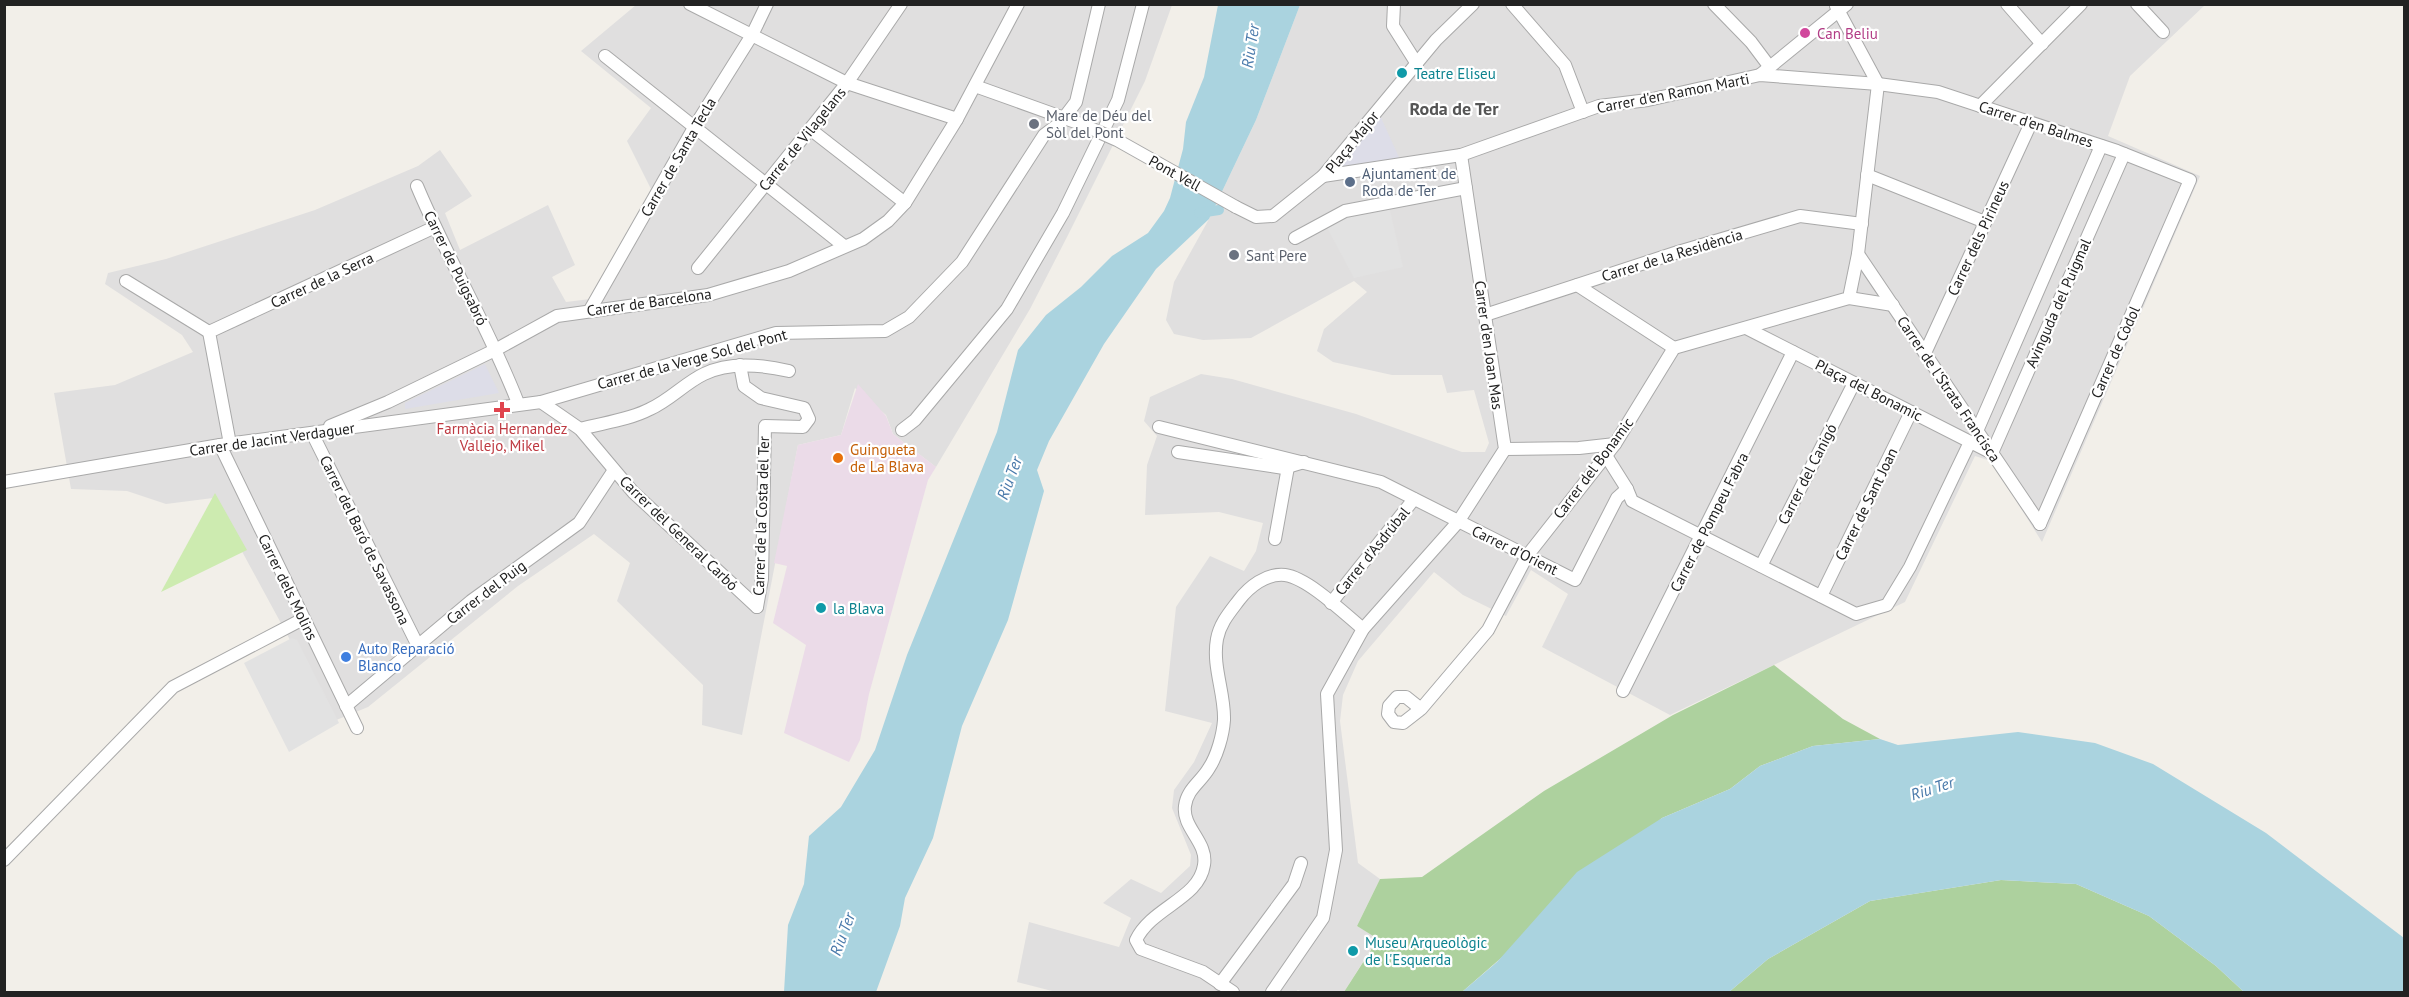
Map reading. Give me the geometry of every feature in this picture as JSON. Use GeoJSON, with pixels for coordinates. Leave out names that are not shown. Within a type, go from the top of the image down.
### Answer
{"type":"FeatureCollection","features":[{"type":"Feature","properties":{"kind":"street"},"geometry":{"type":"LineString","coordinates":[[690,4],[848,83],[957,119]]}},
{"type":"Feature","properties":{"kind":"street","name":"Carrer de Santa Tecla"},"geometry":{"type":"LineString","coordinates":[[590,310],[695,126],[752,35],[767,4]]}},
{"type":"Feature","properties":{"kind":"street","name":"Carrer de Vilagelans"},"geometry":{"type":"LineString","coordinates":[[698,268],[848,83],[901,4]]}},
{"type":"Feature","properties":{"kind":"street"},"geometry":{"type":"LineString","coordinates":[[1065,117],[1076,102],[1099,4]]}},
{"type":"Feature","properties":{"kind":"street"},"geometry":{"type":"LineString","coordinates":[[902,430],[915,420],[999,318],[1033,266],[1063,213],[1118,100],[1143,4]]}},
{"type":"Feature","properties":{"kind":"street"},"geometry":{"type":"LineString","coordinates":[[1394,4],[1393,26],[1417,64]]}},
{"type":"Feature","properties":{"kind":"street","name":"Plaça Major"},"geometry":{"type":"LineString","coordinates":[[1323,177],[1436,40],[1473,4]]}},
{"type":"Feature","properties":{"kind":"street"},"geometry":{"type":"LineString","coordinates":[[1512,4],[1565,65],[1583,112]]}},
{"type":"Feature","properties":{"kind":"street"},"geometry":{"type":"LineString","coordinates":[[1714,4],[1751,42],[1769,66]]}},
{"type":"Feature","properties":{"kind":"street"},"geometry":{"type":"LineString","coordinates":[[2007,4],[2042,44]]}},
{"type":"Feature","properties":{"kind":"street"},"geometry":{"type":"LineString","coordinates":[[1980,106],[2081,4]]}},
{"type":"Feature","properties":{"kind":"street"},"geometry":{"type":"LineString","coordinates":[[2137,4],[2163,32]]}},
{"type":"Feature","properties":{"kind":"street","name":"Carrer de Barcelona"},"geometry":{"type":"LineString","coordinates":[[312,433],[388,402],[497,349],[556,316],[708,295],[789,271],[863,239],[880,227],[905,203],[957,119],[1016,5]]}},
{"type":"Feature","properties":{"kind":"street"},"geometry":{"type":"LineString","coordinates":[[1760,75],[1841,6],[1878,84],[1858,254],[1849,298]]}},
{"type":"Feature","properties":{"kind":"street"},"geometry":{"type":"LineString","coordinates":[[605,56],[844,246]]}},
{"type":"Feature","properties":{"kind":"street","name":"Carrer d'en Ramon Marti"},"geometry":{"type":"LineString","coordinates":[[1415,162],[1461,155],[1599,106],[1648,100],[1760,75],[1878,84]]}},
{"type":"Feature","properties":{"kind":"street","name":"Carrer d'en Balmes"},"geometry":{"type":"LineString","coordinates":[[1878,84],[1938,92],[2124,154],[2190,180]]}},
{"type":"Feature","properties":{"kind":"street","name":"Pont Vell"},"geometry":{"type":"LineString","coordinates":[[975,86],[1065,117],[1117,140],[1256,218],[1273,216],[1323,177]]}},
{"type":"Feature","properties":{"kind":"street","name":"Carrer de la Verge Sol del Pont"},"geometry":{"type":"LineString","coordinates":[[541,402],[776,333],[885,331],[909,317],[962,262],[1044,135],[1065,117]]}},
{"type":"Feature","properties":{"kind":"street","name":"Carrer dels Pirineus"},"geometry":{"type":"LineString","coordinates":[[1925,353],[2031,123]]}},
{"type":"Feature","properties":{"kind":"street"},"geometry":{"type":"LineString","coordinates":[[810,129],[905,203]]}},
{"type":"Feature","properties":{"kind":"street","name":"Avinguda del Puigmal"},"geometry":{"type":"LineString","coordinates":[[1605,454],[1632,501],[1856,614],[1887,605],[1910,567],[1973,436],[2101,146]]}},
{"type":"Feature","properties":{"kind":"street","name":"Avinguda del Puigmal"},"geometry":{"type":"LineString","coordinates":[[1992,453],[2124,154]]}},
{"type":"Feature","properties":{"kind":"street","name":"Carrer d'en Joan Mas"},"geometry":{"type":"LineString","coordinates":[[1461,155],[1505,449]]}},
{"type":"Feature","properties":{"kind":"street","name":"Plaça Major"},"geometry":{"type":"LineString","coordinates":[[1323,177],[1415,162]]}},
{"type":"Feature","properties":{"kind":"street"},"geometry":{"type":"LineString","coordinates":[[1868,175],[1985,222]]}},
{"type":"Feature","properties":{"kind":"street","name":"Carrer de Còdol"},"geometry":{"type":"LineString","coordinates":[[2040,524],[2190,180]]}},
{"type":"Feature","properties":{"kind":"street","name":"Carrer de Puigsabró"},"geometry":{"type":"LineString","coordinates":[[417,186],[435,228],[497,349],[518,403]]}},
{"type":"Feature","properties":{"kind":"street"},"geometry":{"type":"LineString","coordinates":[[1295,238],[1345,212],[1368,205],[1466,188]]}},
{"type":"Feature","properties":{"kind":"street","name":"Carrer de la Residència"},"geometry":{"type":"LineString","coordinates":[[1485,315],[1800,216],[1862,224]]}},
{"type":"Feature","properties":{"kind":"street","name":"Carrer de la Serra"},"geometry":{"type":"LineString","coordinates":[[209,332],[435,228]]}},
{"type":"Feature","properties":{"kind":"street","name":"Carrer de l'Strata Francisca"},"geometry":{"type":"LineString","coordinates":[[1858,254],[1925,353],[1973,436]]}},
{"type":"Feature","properties":{"kind":"street"},"geometry":{"type":"LineString","coordinates":[[126,281],[209,332],[225,445]]}},
{"type":"Feature","properties":{"kind":"street"},"geometry":{"type":"LineString","coordinates":[[1577,285],[1674,348],[1849,298],[1893,306]]}},
{"type":"Feature","properties":{"kind":"street","name":"Plaça del Bonamic"},"geometry":{"type":"LineString","coordinates":[[1746,328],[1911,412],[1973,436],[1992,453]]}},
{"type":"Feature","properties":{"kind":"street","name":"Carrer del Bonamic"},"geometry":{"type":"LineString","coordinates":[[1421,709],[1488,630],[1527,556],[1615,444],[1674,348]]}},
{"type":"Feature","properties":{"kind":"street","name":"Carrer de Pompeu Fabra"},"geometry":{"type":"LineString","coordinates":[[1623,691],[1793,352]]}},
{"type":"Feature","properties":{"kind":"street"},"geometry":{"type":"LineString","coordinates":[[580,429],[647,411],[671,398],[704,374],[740,365],[766,366],[789,371]]}},
{"type":"Feature","properties":{"kind":"street","name":"Carrer de la Costa del Ter"},"geometry":{"type":"LineString","coordinates":[[740,365],[744,386],[761,398],[804,408],[809,419],[803,427],[765,426],[762,579],[757,607]]}},
{"type":"Feature","properties":{"kind":"street","name":"Carrer del Canigó"},"geometry":{"type":"LineString","coordinates":[[1761,566],[1854,382]]}},
{"type":"Feature","properties":{"kind":"street","name":"Carrer de Jacint Verdaguer"},"geometry":{"type":"LineString","coordinates":[[4,482],[225,445],[518,403],[541,402]]}},
{"type":"Feature","properties":{"kind":"street","name":"Carrer del General Carbó"},"geometry":{"type":"LineString","coordinates":[[541,402],[580,429],[633,492],[757,607]]}},
{"type":"Feature","properties":{"kind":"street","name":"Carrer de Sant Joan"},"geometry":{"type":"LineString","coordinates":[[1821,597],[1911,412]]}},
{"type":"Feature","properties":{"kind":"street","name":"Carrer d'Orient"},"geometry":{"type":"LineString","coordinates":[[1159,427],[1381,482],[1575,580],[1617,498],[1627,489]]}},
{"type":"Feature","properties":{"kind":"street","name":"Carrer del Baró de Savassona"},"geometry":{"type":"LineString","coordinates":[[312,433],[418,646]]}},
{"type":"Feature","properties":{"kind":"street"},"geometry":{"type":"LineString","coordinates":[[1272,993],[1323,918],[1336,850],[1328,694],[1363,629],[1458,522],[1505,449],[1579,448],[1615,444]]}},
{"type":"Feature","properties":{"kind":"street","name":"Carrer dels Molins"},"geometry":{"type":"LineString","coordinates":[[225,445],[303,619],[357,728]]}},
{"type":"Feature","properties":{"kind":"street"},"geometry":{"type":"LineString","coordinates":[[1178,453],[1288,467],[1305,462]]}},
{"type":"Feature","properties":{"kind":"street","name":"Carrer de l'Strata Francisca"},"geometry":{"type":"LineString","coordinates":[[1992,453],[2040,524]]}},
{"type":"Feature","properties":{"kind":"street"},"geometry":{"type":"LineString","coordinates":[[1275,539],[1288,467]]}},
{"type":"Feature","properties":{"kind":"street","name":"Carrer del Puig"},"geometry":{"type":"LineString","coordinates":[[346,706],[471,601],[579,523],[614,470]]}},
{"type":"Feature","properties":{"kind":"street","name":"Carrer d'Asdrúbal"},"geometry":{"type":"LineString","coordinates":[[1331,603],[1413,499]]}},
{"type":"Feature","properties":{"kind":"street"},"geometry":{"type":"LineString","coordinates":[[1233,993],[1203,972],[1141,949],[1136,940],[1148,920],[1193,889],[1205,863],[1204,850],[1187,820],[1185,807],[1195,784],[1209,769],[1222,731],[1224,720],[1216,663],[1217,639],[1222,622],[1250,586],[1267,578],[1285,575],[1302,582],[1363,629]]}},
{"type":"Feature","properties":{"kind":"street"},"geometry":{"type":"LineString","coordinates":[[4,860],[173,687],[303,619]]}},
{"type":"Feature","properties":{"kind":"street"},"geometry":{"type":"LineString","coordinates":[[1220,984],[1293,884],[1301,863]]}},
{"type":"Feature","properties":{"kind":"shaded area"},"geometry":{"type":"Polygon","coordinates":[[[636,5],[1172,5],[1145,81],[1067,237],[1030,309],[936,467],[893,434],[886,415],[855,388],[841,435],[798,445],[742,735],[702,725],[703,685],[617,601],[630,563],[594,534],[518,586],[368,707],[334,721],[213,498],[166,504],[127,491],[71,489],[54,393],[115,385],[193,352],[182,335],[105,284],[108,273],[166,259],[315,210],[418,166],[440,150],[472,196],[445,213],[460,250],[548,205],[575,265],[552,277],[566,302],[590,299],[651,189],[627,141],[651,108],[581,51],[636,5]]]}},
{"type":"Feature","properties":{"kind":"shaded area"},"geometry":{"type":"Polygon","coordinates":[[[1300,5],[2205,5],[2130,76],[2108,136],[2200,176],[2042,542],[1991,461],[1975,456],[1905,602],[1670,715],[1542,647],[1568,594],[1531,570],[1506,616],[1463,595],[1434,572],[1358,661],[1343,695],[1340,721],[1358,863],[1380,879],[1357,926],[1378,938],[1344,992],[1302,992],[1298,990],[1295,992],[1056,992],[1017,982],[1029,922],[1119,947],[1131,918],[1103,903],[1131,879],[1161,893],[1190,866],[1191,855],[1172,808],[1174,790],[1194,762],[1212,723],[1165,711],[1176,607],[1210,556],[1244,571],[1256,551],[1263,523],[1219,512],[1145,515],[1147,465],[1157,436],[1144,421],[1150,397],[1201,374],[1232,379],[1356,414],[1462,452],[1485,452],[1489,443],[1474,390],[1447,393],[1442,375],[1392,375],[1333,362],[1317,351],[1324,329],[1367,292],[1354,281],[1251,338],[1203,340],[1174,334],[1166,320],[1174,282],[1209,219],[1256,120],[1300,5]]]}},
{"type":"Feature","properties":{"kind":"shaded area"},"geometry":{"type":"Polygon","coordinates":[[[1378,111],[1402,164],[1323,176],[1378,111]]]}},
{"type":"Feature","properties":{"kind":"shaded area"},"geometry":{"type":"Polygon","coordinates":[[[1388,202],[1403,267],[1354,278],[1325,224],[1388,202]]]}},
{"type":"Feature","properties":{"kind":"shaded area"},"geometry":{"type":"Polygon","coordinates":[[[485,364],[499,393],[405,409],[405,403],[485,364]]]}},
{"type":"Feature","properties":{"kind":"shaded area"},"geometry":{"type":"Polygon","coordinates":[[[858,384],[886,416],[893,434],[936,467],[928,480],[869,694],[860,740],[849,762],[784,733],[806,645],[773,623],[787,566],[774,563],[798,445],[841,435],[858,384]]]}},
{"type":"Feature","properties":{"kind":"shaded area"},"geometry":{"type":"Polygon","coordinates":[[[292,638],[297,640],[339,723],[289,752],[244,663],[292,638]]]}},
{"type":"Feature","properties":{"kind":"green space"},"geometry":{"type":"Polygon","coordinates":[[[215,493],[247,550],[161,592],[215,493]]]}},
{"type":"Feature","properties":{"kind":"green space"},"geometry":{"type":"Polygon","coordinates":[[[1774,665],[1843,719],[1880,739],[1813,746],[1760,766],[1730,789],[1662,818],[1462,992],[1344,992],[1378,939],[1357,926],[1380,879],[1422,877],[1544,791],[1673,715],[1774,665]]]}},
{"type":"Feature","properties":{"kind":"green space"},"geometry":{"type":"Polygon","coordinates":[[[2001,880],[2076,884],[2149,916],[2216,966],[2244,992],[1729,992],[1768,959],[1870,901],[2001,880]]]}},
{"type":"Feature","properties":{"kind":"water","name":"Riu Ter"},"geometry":{"type":"Polygon","coordinates":[[[1218,5],[1300,5],[1256,120],[1209,219],[1156,269],[1104,344],[1049,441],[1037,470],[1044,491],[1008,620],[962,726],[933,838],[905,898],[900,926],[876,992],[784,992],[788,925],[804,884],[809,836],[841,807],[875,750],[907,655],[997,432],[1018,350],[1046,315],[1081,287],[1112,256],[1148,233],[1164,211],[1170,198],[1183,149],[1186,122],[1204,77],[1218,5]]]}},
{"type":"Feature","properties":{"kind":"water","name":"Riu Ter"},"geometry":{"type":"Polygon","coordinates":[[[2018,732],[2095,743],[2153,764],[2266,833],[2404,938],[2404,992],[2244,992],[2216,966],[2149,916],[2076,884],[2001,880],[1870,901],[1768,959],[1729,992],[1462,992],[1497,962],[1577,872],[1662,818],[1730,789],[1760,766],[1813,746],[1880,739],[1898,745],[2018,732]]]}},
{"type":"Feature","properties":{"kind":"waterway"},"geometry":{"type":"LineString","coordinates":[[1199,213],[1219,210]]}},
{"type":"Feature","properties":{"kind":"place","name":"Can Beliu"},"geometry":{"type":"Point","coordinates":[1805,33]}},
{"type":"Feature","properties":{"kind":"place","name":"Teatre Eliseu"},"geometry":{"type":"Point","coordinates":[1402,73]}},
{"type":"Feature","properties":{"kind":"place","name":"Mare de Déu del Sòl del Pont"},"geometry":{"type":"Point","coordinates":[1034,124]}},
{"type":"Feature","properties":{"kind":"place","name":"Ajuntament de Roda de Ter"},"geometry":{"type":"Point","coordinates":[1350,182]}},
{"type":"Feature","properties":{"kind":"place","name":"Sant Pere"},"geometry":{"type":"Point","coordinates":[1234,255]}},
{"type":"Feature","properties":{"kind":"place","name":"Farmàcia Hernandez Vallejo, Mikel"},"geometry":{"type":"Point","coordinates":[502,410]}},
{"type":"Feature","properties":{"kind":"place","name":"Guingueta de La Blava"},"geometry":{"type":"Point","coordinates":[838,458]}},
{"type":"Feature","properties":{"kind":"place","name":"la Blava"},"geometry":{"type":"Point","coordinates":[821,608]}},
{"type":"Feature","properties":{"kind":"place","name":"Auto Reparació Blanco"},"geometry":{"type":"Point","coordinates":[346,657]}},
{"type":"Feature","properties":{"kind":"place","name":"Museu Arqueològic de l'Esquerda"},"geometry":{"type":"Point","coordinates":[1353,951]}},
{"type":"Feature","properties":{"kind":"district","name":"Roda de Ter"},"geometry":{"type":"Point","coordinates":[1454,108]}}]}
